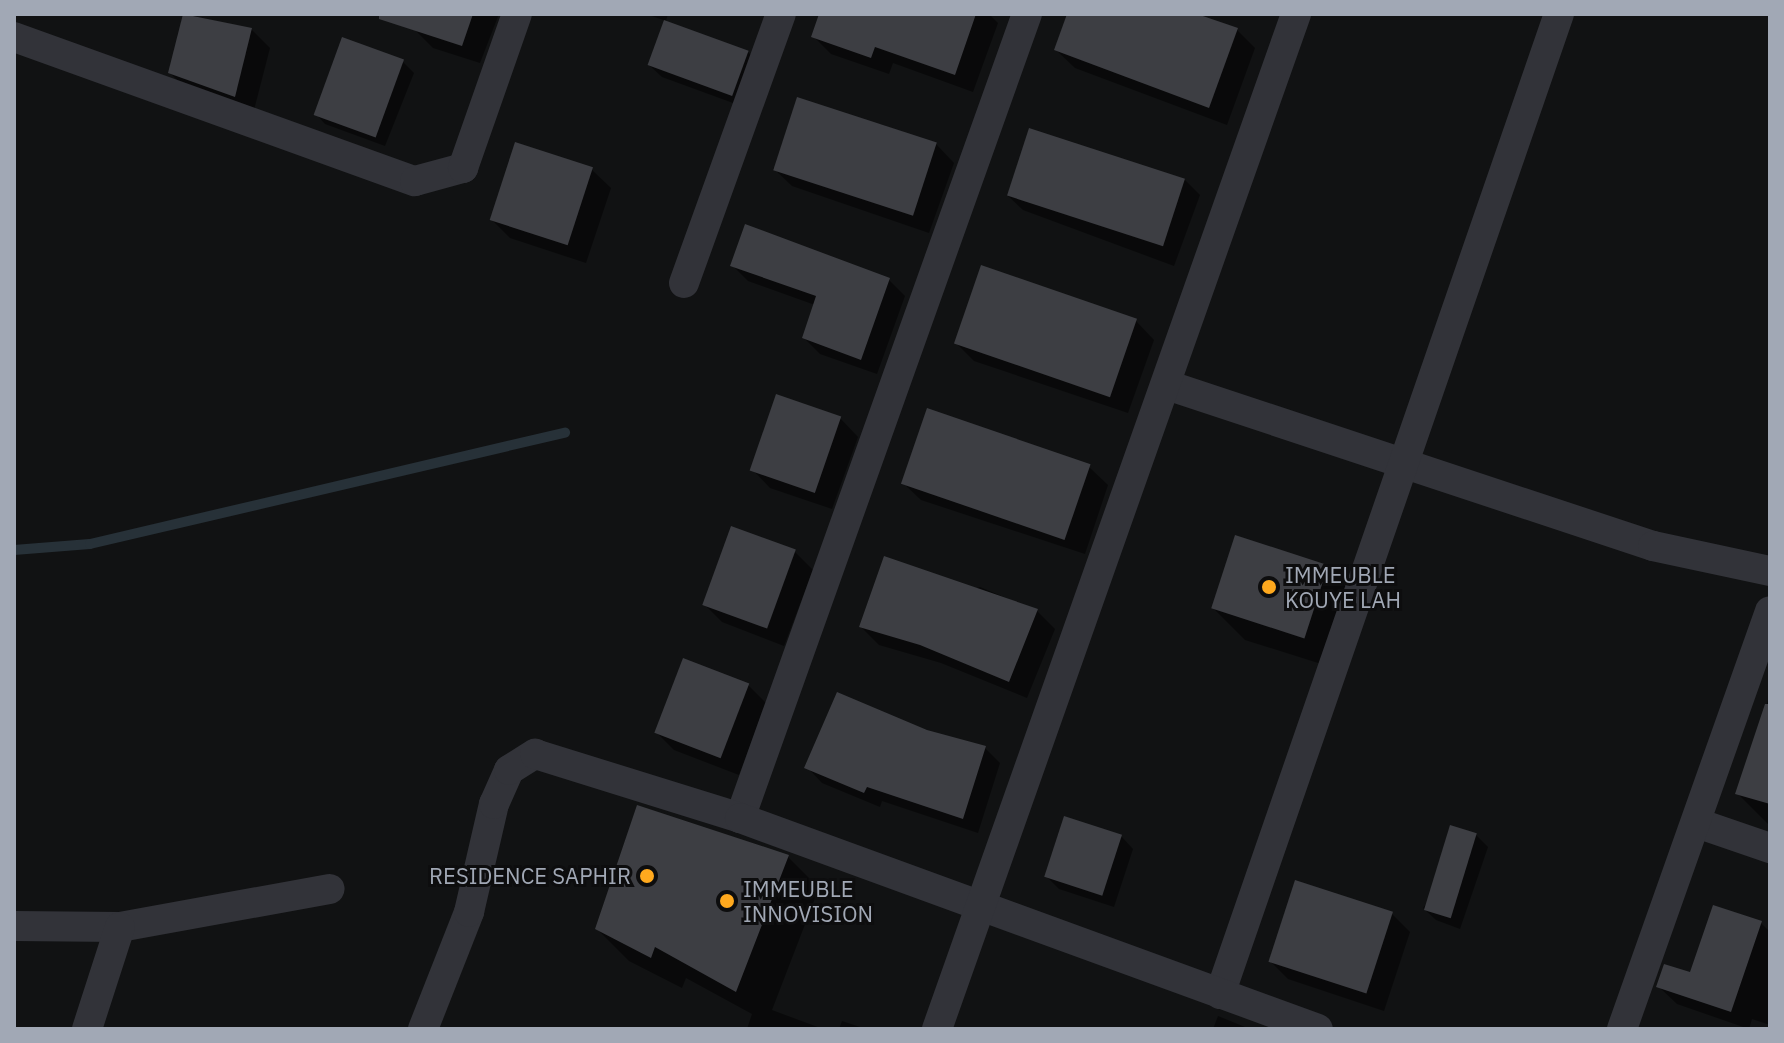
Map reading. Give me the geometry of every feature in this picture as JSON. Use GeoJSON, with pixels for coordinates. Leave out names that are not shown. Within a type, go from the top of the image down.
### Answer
{"type":"FeatureCollection","features":[{"type":"Feature","properties":{"kind":"street"},"geometry":{"type":"LineString","coordinates":[[14,37],[415,181],[463,168],[517,14]]}},
{"type":"Feature","properties":{"kind":"street"},"geometry":{"type":"LineString","coordinates":[[684,283],[781,14]]}},
{"type":"Feature","properties":{"kind":"street"},"geometry":{"type":"LineString","coordinates":[[740,818],[1027,14]]}},
{"type":"Feature","properties":{"kind":"street"},"geometry":{"type":"LineString","coordinates":[[937,1029],[977,907],[1167,385],[1296,14]]}},
{"type":"Feature","properties":{"kind":"street"},"geometry":{"type":"LineString","coordinates":[[1220,994],[1559,14]]}},
{"type":"Feature","properties":{"kind":"street"},"geometry":{"type":"LineString","coordinates":[[1167,385],[1653,546],[1770,571]]}},
{"type":"Feature","properties":{"kind":"street"},"geometry":{"type":"LineString","coordinates":[[1622,1029],[1770,611]]}},
{"type":"Feature","properties":{"kind":"street"},"geometry":{"type":"LineString","coordinates":[[423,1029],[469,912],[494,804],[509,770],[535,754],[740,818],[1318,1029]]}},
{"type":"Feature","properties":{"kind":"street"},"geometry":{"type":"LineString","coordinates":[[1697,823],[1770,848]]}},
{"type":"Feature","properties":{"kind":"street"},"geometry":{"type":"LineString","coordinates":[[14,926],[120,927],[330,889]]}},
{"type":"Feature","properties":{"kind":"street"},"geometry":{"type":"LineString","coordinates":[[87,1029],[120,927]]}},
{"type":"Feature","properties":{"kind":"building"},"geometry":{"type":"Polygon","coordinates":[[[183,14],[252,28],[235,97],[168,73],[183,14]]]}},
{"type":"Feature","properties":{"kind":"building"},"geometry":{"type":"Polygon","coordinates":[[[379,14],[473,14],[462,46],[379,19],[379,14]]]}},
{"type":"Feature","properties":{"kind":"building"},"geometry":{"type":"Polygon","coordinates":[[[819,14],[976,14],[955,75],[875,47],[871,58],[811,37],[819,14]]]}},
{"type":"Feature","properties":{"kind":"building"},"geometry":{"type":"Polygon","coordinates":[[[1067,14],[1197,14],[1238,28],[1209,108],[1054,50],[1067,14]]]}},
{"type":"Feature","properties":{"kind":"building"},"geometry":{"type":"Polygon","coordinates":[[[664,20],[749,51],[732,96],[648,65],[664,20]]]}},
{"type":"Feature","properties":{"kind":"building"},"geometry":{"type":"Polygon","coordinates":[[[342,37],[404,60],[376,138],[314,115],[342,37]]]}},
{"type":"Feature","properties":{"kind":"building"},"geometry":{"type":"Polygon","coordinates":[[[797,97],[937,142],[913,216],[773,170],[797,97]]]}},
{"type":"Feature","properties":{"kind":"building"},"geometry":{"type":"Polygon","coordinates":[[[1029,128],[1185,179],[1163,246],[1007,196],[1029,128]]]}},
{"type":"Feature","properties":{"kind":"building"},"geometry":{"type":"Polygon","coordinates":[[[515,142],[593,167],[568,245],[490,220],[515,142]]]}},
{"type":"Feature","properties":{"kind":"building"},"geometry":{"type":"Polygon","coordinates":[[[745,224],[890,278],[861,360],[802,338],[816,296],[730,266],[745,224]]]}},
{"type":"Feature","properties":{"kind":"building"},"geometry":{"type":"Polygon","coordinates":[[[981,265],[1137,319],[1110,397],[954,343],[981,265]]]}},
{"type":"Feature","properties":{"kind":"building"},"geometry":{"type":"Polygon","coordinates":[[[776,394],[841,416],[815,493],[750,471],[776,394]]]}},
{"type":"Feature","properties":{"kind":"building"},"geometry":{"type":"Polygon","coordinates":[[[927,408],[1091,464],[1065,540],[901,484],[927,408]]]}},
{"type":"Feature","properties":{"kind":"building"},"geometry":{"type":"Polygon","coordinates":[[[731,526],[796,550],[767,629],[702,605],[731,526]]]}},
{"type":"Feature","properties":{"kind":"building","name":"IMMEUBLE KOUYE LAH"},"geometry":{"type":"Polygon","coordinates":[[[1235,535],[1328,565],[1304,639],[1211,608],[1235,535]]]}},
{"type":"Feature","properties":{"kind":"building"},"geometry":{"type":"Polygon","coordinates":[[[884,556],[1038,609],[1009,682],[920,645],[859,627],[884,556]]]}},
{"type":"Feature","properties":{"kind":"building"},"geometry":{"type":"Polygon","coordinates":[[[683,658],[749,683],[721,758],[654,733],[683,658]]]}},
{"type":"Feature","properties":{"kind":"building"},"geometry":{"type":"Polygon","coordinates":[[[837,692],[927,730],[986,746],[963,819],[867,787],[864,793],[804,768],[837,692]]]}},
{"type":"Feature","properties":{"kind":"building"},"geometry":{"type":"Polygon","coordinates":[[[1765,704],[1770,704],[1770,804],[1735,794],[1765,704]]]}},
{"type":"Feature","properties":{"kind":"building"},"geometry":{"type":"Polygon","coordinates":[[[637,805],[789,855],[736,992],[655,947],[651,958],[595,929],[637,805]]]}},
{"type":"Feature","properties":{"kind":"building"},"geometry":{"type":"Polygon","coordinates":[[[1064,816],[1122,835],[1102,896],[1044,877],[1064,816]]]}},
{"type":"Feature","properties":{"kind":"building"},"geometry":{"type":"Polygon","coordinates":[[[1450,825],[1477,833],[1451,918],[1424,910],[1450,825]]]}},
{"type":"Feature","properties":{"kind":"building"},"geometry":{"type":"Polygon","coordinates":[[[1295,880],[1393,912],[1366,994],[1268,962],[1295,880]]]}},
{"type":"Feature","properties":{"kind":"building"},"geometry":{"type":"Polygon","coordinates":[[[1713,905],[1762,921],[1731,1012],[1656,987],[1664,964],[1690,972],[1713,905]]]}},
{"type":"Feature","properties":{"kind":"waterway"},"geometry":{"type":"LineString","coordinates":[[14,550],[90,544],[565,433]]}},
{"type":"Feature","properties":{"kind":"place","name":"IMMEUBLE KOUYE LAH"},"geometry":{"type":"Point","coordinates":[1269,587]}},
{"type":"Feature","properties":{"kind":"place","name":"RESIDENCE SAPHIR"},"geometry":{"type":"Point","coordinates":[647,876]}},
{"type":"Feature","properties":{"kind":"place","name":"IMMEUBLE INNOVISION"},"geometry":{"type":"Point","coordinates":[727,901]}}]}
